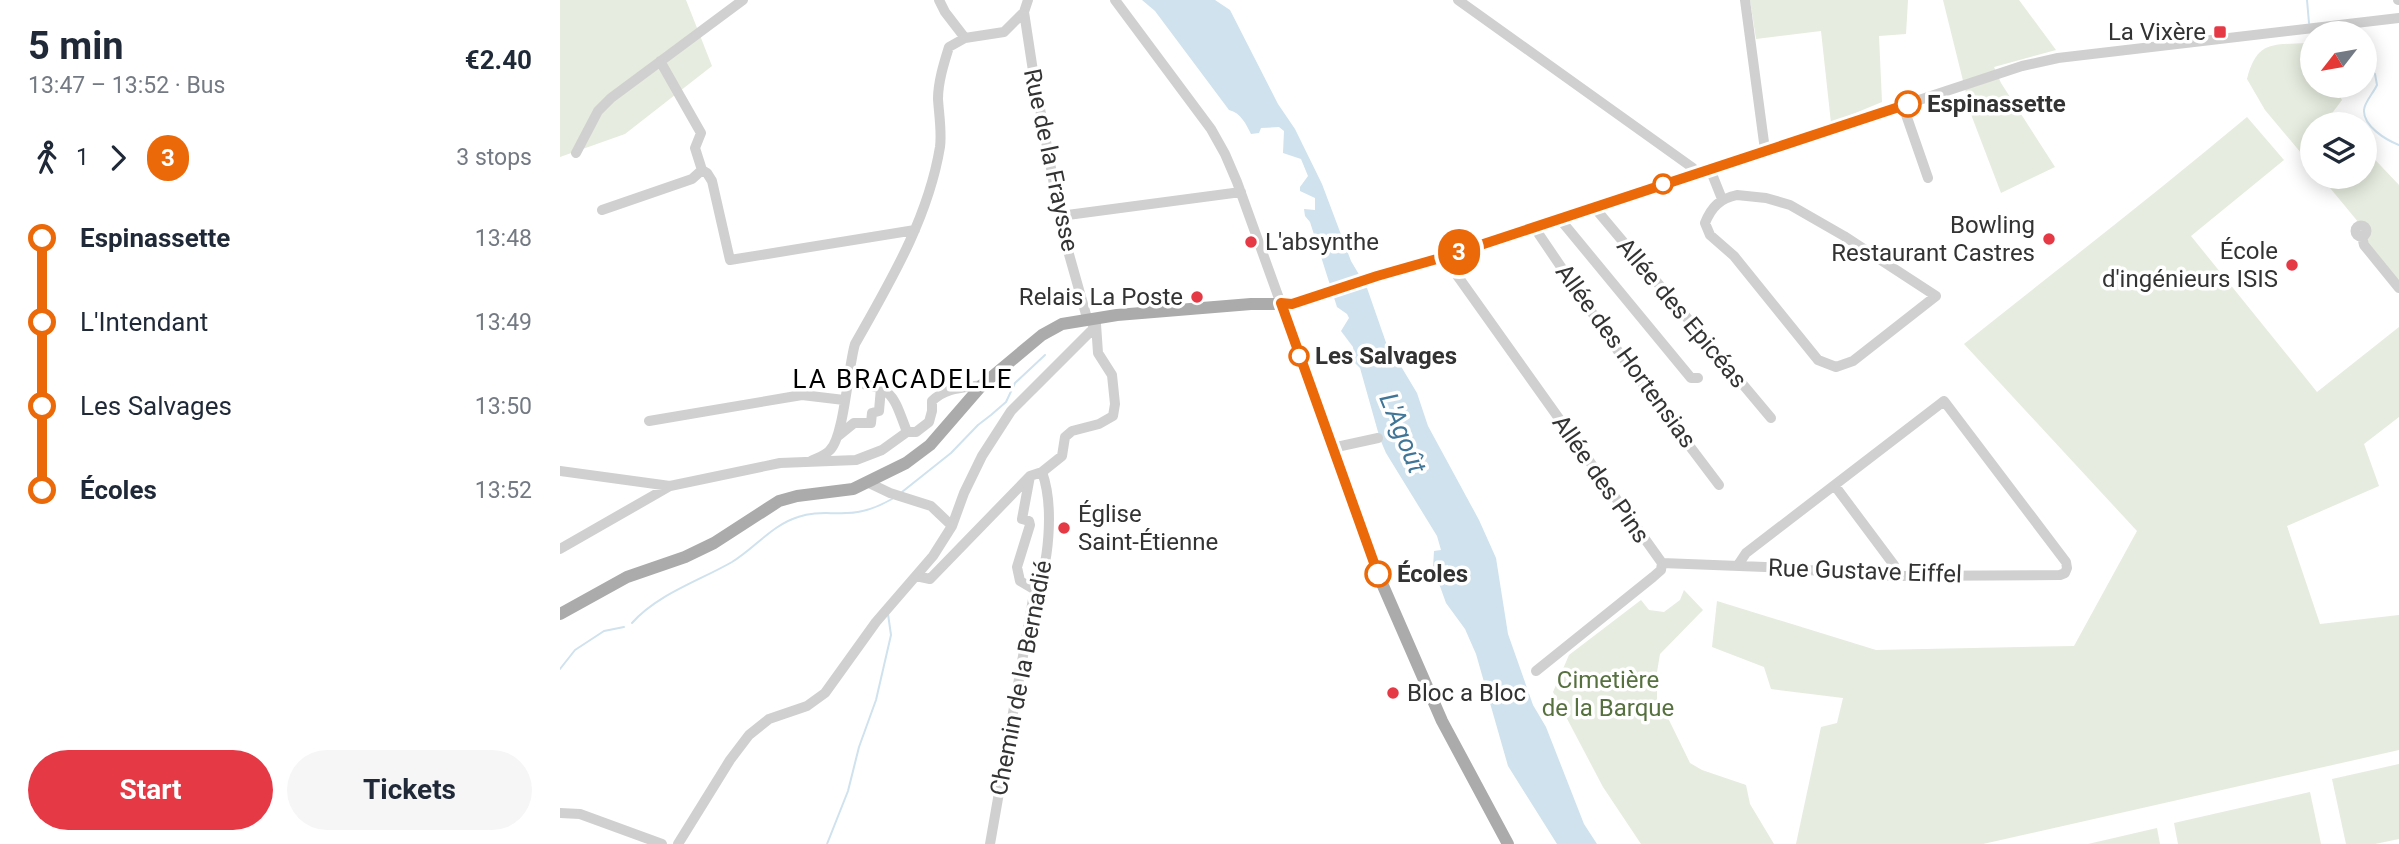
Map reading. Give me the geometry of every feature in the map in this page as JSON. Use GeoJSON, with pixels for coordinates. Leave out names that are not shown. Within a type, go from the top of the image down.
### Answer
{"type":"FeatureCollection","features":[{"type":"Feature","properties":{"kind":"main road"},"geometry":{"type":"LineString","coordinates":[[560,614],[627,577],[685,557],[713,543],[779,501],[853,489],[906,463],[930,445],[982,385],[1042,335],[1062,324],[1238,305],[1281,303],[1374,565],[1441,721],[1508,844]]}},
{"type":"Feature","properties":{"kind":"street"},"geometry":{"type":"LineString","coordinates":[[576,153],[598,111],[612,96],[743,0]]}},
{"type":"Feature","properties":{"kind":"street"},"geometry":{"type":"LineString","coordinates":[[939,0],[944,12],[965,38]]}},
{"type":"Feature","properties":{"kind":"street","name":"Rue de la Fraysse"},"geometry":{"type":"LineString","coordinates":[[1028,0],[1024,12],[1063,233],[1093,322],[1098,353],[1112,376],[1115,404],[1113,416],[1099,424],[1072,431],[1065,438],[1062,456],[1042,471]]}},
{"type":"Feature","properties":{"kind":"street"},"geometry":{"type":"LineString","coordinates":[[1115,0],[1211,129],[1241,192],[1281,303],[1292,304],[1444,257],[2022,66],[2059,58],[2399,18]]}},
{"type":"Feature","properties":{"kind":"street"},"geometry":{"type":"LineString","coordinates":[[1458,0],[1693,167],[1694,174]]}},
{"type":"Feature","properties":{"kind":"street"},"geometry":{"type":"LineString","coordinates":[[1745,0],[1765,150]]}},
{"type":"Feature","properties":{"kind":"street"},"geometry":{"type":"LineString","coordinates":[[811,461],[831,450],[838,436],[855,344],[888,286],[927,200],[940,145],[938,95],[949,47],[965,38],[1004,32],[1024,12]]}},
{"type":"Feature","properties":{"kind":"street"},"geometry":{"type":"LineString","coordinates":[[660,61],[701,133],[695,148],[702,170],[712,181],[730,260],[915,230]]}},
{"type":"Feature","properties":{"kind":"street"},"geometry":{"type":"LineString","coordinates":[[1903,106],[1928,178]]}},
{"type":"Feature","properties":{"kind":"street"},"geometry":{"type":"LineString","coordinates":[[1710,169],[1722,199]]}},
{"type":"Feature","properties":{"kind":"street"},"geometry":{"type":"LineString","coordinates":[[602,210],[692,179],[702,170]]}},
{"type":"Feature","properties":{"kind":"street"},"geometry":{"type":"LineString","coordinates":[[1060,216],[1241,192]]}},
{"type":"Feature","properties":{"kind":"street"},"geometry":{"type":"LineString","coordinates":[[1737,195],[1766,198],[1790,205],[1844,236],[1936,296],[1853,361],[1836,367],[1818,360],[1734,256],[1710,235],[1705,223],[1710,211],[1722,199],[1737,195]]}},
{"type":"Feature","properties":{"kind":"street","name":"Allée des Epicéas"},"geometry":{"type":"LineString","coordinates":[[1594,207],[1771,418]]}},
{"type":"Feature","properties":{"kind":"street"},"geometry":{"type":"LineString","coordinates":[[1559,218],[1691,378],[1698,378]]}},
{"type":"Feature","properties":{"kind":"street","name":"Allée des Hortensias"},"geometry":{"type":"LineString","coordinates":[[1534,227],[1620,354],[1719,485]]}},
{"type":"Feature","properties":{"kind":"street"},"geometry":{"type":"LineString","coordinates":[[2362,236],[2364,245],[2399,288]]}},
{"type":"Feature","properties":{"kind":"street","name":"Allée des Pins"},"geometry":{"type":"LineString","coordinates":[[1444,257],[1662,563],[1661,570],[1653,578],[1536,671]]}},
{"type":"Feature","properties":{"kind":"street"},"geometry":{"type":"LineString","coordinates":[[678,844],[730,760],[749,735],[769,719],[807,706],[825,693],[876,622],[933,556],[952,526],[982,456],[1011,411],[1092,330],[1093,322]]}},
{"type":"Feature","properties":{"kind":"street"},"geometry":{"type":"LineString","coordinates":[[847,381],[881,388],[895,399],[907,432]]}},
{"type":"Feature","properties":{"kind":"street"},"geometry":{"type":"LineString","coordinates":[[560,549],[670,486],[780,463],[856,460],[882,450],[907,432],[916,432],[929,422],[932,401],[939,395],[954,388],[982,385]]}},
{"type":"Feature","properties":{"kind":"street"},"geometry":{"type":"LineString","coordinates":[[838,436],[854,423],[871,423],[872,413],[879,411],[881,388]]}},
{"type":"Feature","properties":{"kind":"street"},"geometry":{"type":"LineString","coordinates":[[649,421],[802,395],[844,400]]}},
{"type":"Feature","properties":{"kind":"street","name":"Rue Gustave Eiffel"},"geometry":{"type":"LineString","coordinates":[[1662,563],[1738,565],[1895,576],[2054,575],[2067,571],[2066,562],[1944,401],[1835,486]]}},
{"type":"Feature","properties":{"kind":"street"},"geometry":{"type":"LineString","coordinates":[[1332,449],[1378,438]]}},
{"type":"Feature","properties":{"kind":"street"},"geometry":{"type":"LineString","coordinates":[[560,471],[670,486]]}},
{"type":"Feature","properties":{"kind":"street"},"geometry":{"type":"LineString","coordinates":[[916,576],[930,579],[1030,477],[1042,471]]}},
{"type":"Feature","properties":{"kind":"street","name":"Chemin de la Bernadié"},"geometry":{"type":"LineString","coordinates":[[990,844],[1033,599],[1037,591],[1048,530],[1049,490],[1042,471]]}},
{"type":"Feature","properties":{"kind":"street"},"geometry":{"type":"LineString","coordinates":[[1030,477],[1022,519],[1029,521],[1030,525],[1048,530]]}},
{"type":"Feature","properties":{"kind":"street"},"geometry":{"type":"LineString","coordinates":[[869,483],[890,493],[932,506],[952,526]]}},
{"type":"Feature","properties":{"kind":"street"},"geometry":{"type":"LineString","coordinates":[[1738,565],[1745,552],[1835,486],[1894,565],[1895,576]]}},
{"type":"Feature","properties":{"kind":"street"},"geometry":{"type":"LineString","coordinates":[[1030,525],[1017,567],[1020,581],[1037,591]]}},
{"type":"Feature","properties":{"kind":"street"},"geometry":{"type":"LineString","coordinates":[[560,813],[580,814],[662,844]]}},
{"type":"Feature","properties":{"kind":"green space"},"geometry":{"type":"Polygon","coordinates":[[[560,0],[686,0],[712,66],[625,134],[560,157],[560,0]]]}},
{"type":"Feature","properties":{"kind":"green space"},"geometry":{"type":"Polygon","coordinates":[[[1750,0],[1908,0],[1906,34],[1879,36],[1882,102],[1831,123],[1821,31],[1756,39],[1750,0]]]}},
{"type":"Feature","properties":{"kind":"green space"},"geometry":{"type":"Polygon","coordinates":[[[1943,0],[2019,0],[2056,50],[1994,67],[2001,83],[2055,167],[2001,193],[1972,117],[1943,0]]]}},
{"type":"Feature","properties":{"kind":"green space"},"geometry":{"type":"Polygon","coordinates":[[[2300,44],[2300,98],[2342,100],[2333,112],[2300,112],[2300,152],[2265,110],[2247,79],[2251,66],[2261,51],[2276,45],[2300,44]]]}},
{"type":"Feature","properties":{"kind":"green space"},"geometry":{"type":"Polygon","coordinates":[[[2247,117],[2284,160],[2191,236],[2317,392],[2399,327],[2399,417],[2364,444],[2379,486],[2287,526],[2320,624],[2399,615],[2399,750],[1983,844],[1796,844],[1821,727],[1837,723],[1843,698],[1771,689],[1764,667],[1712,647],[1717,601],[1876,650],[2074,646],[2137,531],[1964,344],[2247,117]]]}},
{"type":"Feature","properties":{"kind":"green space"},"geometry":{"type":"Polygon","coordinates":[[[2377,162],[2399,185],[2399,283],[2368,244],[2368,226],[2359,223],[2331,189],[2377,189],[2377,162]]]}},
{"type":"Feature","properties":{"kind":"green space","name":"Cimetière de la Barque"},"geometry":{"type":"Polygon","coordinates":[[[1684,590],[1703,610],[1660,654],[1657,703],[1668,718],[1690,763],[1702,770],[1746,785],[1750,804],[1774,844],[1641,844],[1603,787],[1553,692],[1569,655],[1641,600],[1649,610],[1664,612],[1680,600],[1684,590]]]}},
{"type":"Feature","properties":{"kind":"green space"},"geometry":{"type":"Polygon","coordinates":[[[2399,764],[2399,839],[2375,844],[2346,844],[2332,779],[2399,764]]]}},
{"type":"Feature","properties":{"kind":"green space"},"geometry":{"type":"Polygon","coordinates":[[[2310,792],[2321,844],[2178,844],[2174,823],[2310,792]]]}},
{"type":"Feature","properties":{"kind":"green space"},"geometry":{"type":"Polygon","coordinates":[[[2157,828],[2160,844],[2088,844],[2157,828]]]}},
{"type":"Feature","properties":{"kind":"water","name":"L'Agoût"},"geometry":{"type":"Polygon","coordinates":[[[1142,0],[1215,0],[1230,10],[1278,104],[1295,129],[1322,184],[1351,261],[1367,288],[1390,354],[1417,393],[1428,426],[1479,520],[1496,558],[1508,634],[1533,705],[1546,727],[1584,824],[1597,844],[1557,844],[1508,766],[1476,654],[1465,629],[1446,603],[1437,578],[1450,576],[1448,565],[1433,567],[1434,551],[1441,550],[1437,536],[1386,453],[1360,368],[1355,363],[1353,347],[1341,331],[1349,318],[1337,307],[1310,222],[1305,216],[1304,209],[1315,210],[1315,198],[1300,191],[1308,176],[1301,159],[1283,153],[1284,131],[1279,127],[1261,128],[1259,133],[1251,134],[1240,116],[1229,110],[1155,11],[1142,0]]]}},
{"type":"Feature","properties":{"kind":"waterway"},"geometry":{"type":"LineString","coordinates":[[2307,0],[2309,21]]}},
{"type":"Feature","properties":{"kind":"waterway"},"geometry":{"type":"LineString","coordinates":[[2369,98],[2364,110],[2367,122],[2376,132],[2399,145]]}},
{"type":"Feature","properties":{"kind":"waterway"},"geometry":{"type":"LineString","coordinates":[[902,492],[951,453],[978,425],[1006,402],[1015,383],[1045,355]]}},
{"type":"Feature","properties":{"kind":"waterway"},"geometry":{"type":"LineString","coordinates":[[632,623],[654,604],[732,562],[789,521],[810,514],[858,512],[892,499]]}},
{"type":"Feature","properties":{"kind":"waterway"},"geometry":{"type":"LineString","coordinates":[[827,844],[848,791],[859,747],[876,700],[891,635],[888,614]]}},
{"type":"Feature","properties":{"kind":"waterway"},"geometry":{"type":"LineString","coordinates":[[560,669],[575,650],[604,631],[624,627]]}},
{"type":"Feature","properties":{"kind":"bus line","name":"3"},"geometry":{"type":"LineString","coordinates":[[1378,574],[1281,303],[1292,304],[1444,257],[1908,104]]}},
{"type":"Feature","properties":{"kind":"place","name":"La Vixère"},"geometry":{"type":"Point","coordinates":[2220,32]}},
{"type":"Feature","properties":{"kind":"place","name":"Espinassette"},"geometry":{"type":"Point","coordinates":[1908,104]}},
{"type":"Feature","properties":{"kind":"place","name":"Bowling Restaurant Castres"},"geometry":{"type":"Point","coordinates":[2049,239]}},
{"type":"Feature","properties":{"kind":"place","name":"L'absynthe"},"geometry":{"type":"Point","coordinates":[1251,242]}},
{"type":"Feature","properties":{"kind":"place","name":"École d'ingénieurs ISIS"},"geometry":{"type":"Point","coordinates":[2292,265]}},
{"type":"Feature","properties":{"kind":"place","name":"Relais La Poste"},"geometry":{"type":"Point","coordinates":[1197,297]}},
{"type":"Feature","properties":{"kind":"place","name":"Les Salvages"},"geometry":{"type":"Point","coordinates":[1299,356]}},
{"type":"Feature","properties":{"kind":"place","name":"Église Saint-Étienne"},"geometry":{"type":"Point","coordinates":[1064,528]}},
{"type":"Feature","properties":{"kind":"place","name":"Écoles"},"geometry":{"type":"Point","coordinates":[1378,574]}},
{"type":"Feature","properties":{"kind":"place","name":"Bloc a Bloc"},"geometry":{"type":"Point","coordinates":[1393,693]}},
{"type":"Feature","properties":{"kind":"district","name":"LA BRACADELLE"},"geometry":{"type":"Point","coordinates":[903,379]}}]}
